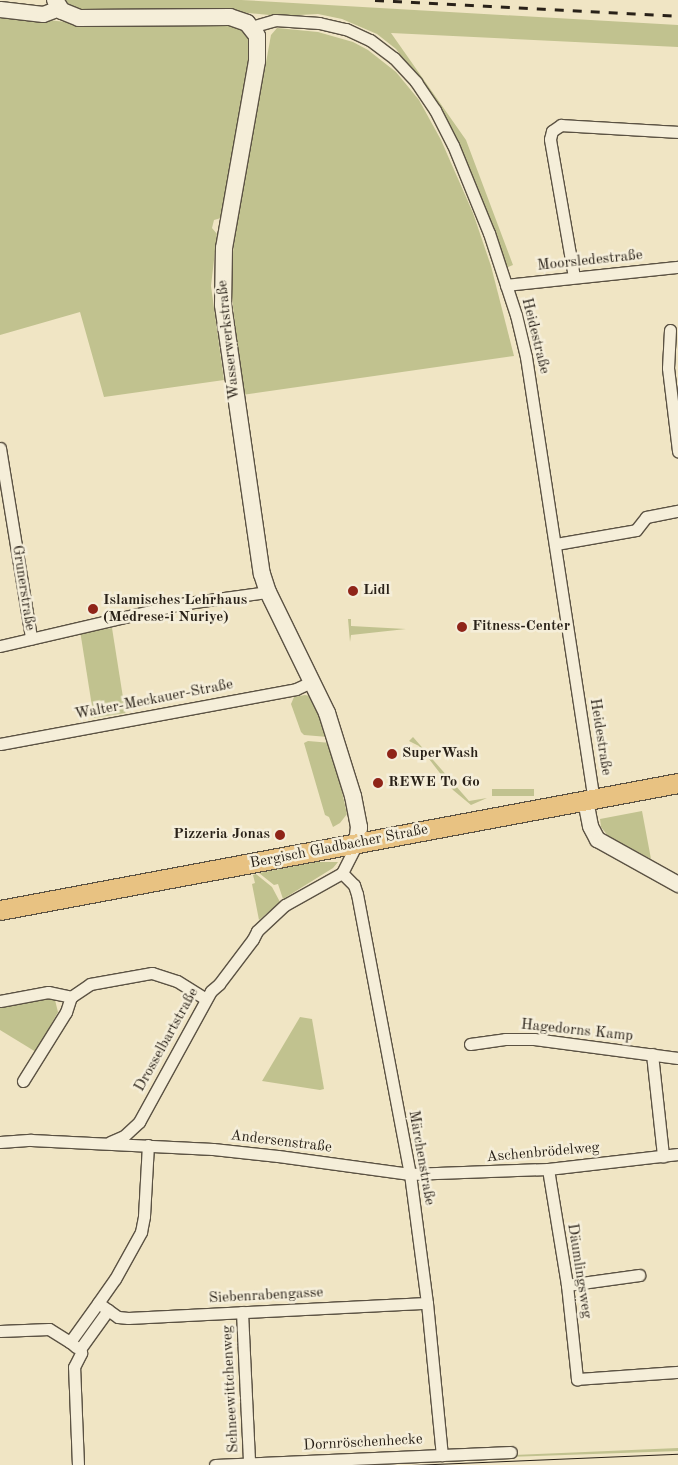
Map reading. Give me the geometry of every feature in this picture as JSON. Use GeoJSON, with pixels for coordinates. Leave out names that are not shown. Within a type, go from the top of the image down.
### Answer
{"type":"FeatureCollection","features":[{"type":"Feature","properties":{"kind":"main road"},"geometry":{"type":"LineString","coordinates":[[57,4],[66,14],[79,18],[225,16],[241,20],[251,27]]}},
{"type":"Feature","properties":{"kind":"main road","name":"Wasserwerkstraße"},"geometry":{"type":"LineString","coordinates":[[251,27],[258,42],[257,61],[224,248],[222,290],[258,554],[268,592],[313,681],[330,722],[352,796],[359,827],[357,844]]}},
{"type":"Feature","properties":{"kind":"main road","name":"Bergisch Gladbacher Straße"},"geometry":{"type":"LineString","coordinates":[[0,910],[678,783]]}},
{"type":"Feature","properties":{"kind":"street"},"geometry":{"type":"LineString","coordinates":[[0,9],[43,14],[57,4]]}},
{"type":"Feature","properties":{"kind":"street","name":"Heidestraße"},"geometry":{"type":"LineString","coordinates":[[251,27],[275,20],[334,26],[358,34],[394,58],[425,94],[453,145],[489,233],[516,315],[533,391],[556,544],[590,800]]}},
{"type":"Feature","properties":{"kind":"street"},"geometry":{"type":"LineString","coordinates":[[574,277],[550,139],[552,131],[561,125],[678,132]]}},
{"type":"Feature","properties":{"kind":"street","name":"Moorsledestraße"},"geometry":{"type":"LineString","coordinates":[[506,285],[678,267]]}},
{"type":"Feature","properties":{"kind":"street"},"geometry":{"type":"LineString","coordinates":[[670,330],[668,368],[678,451]]}},
{"type":"Feature","properties":{"kind":"street","name":"Grunerstraße"},"geometry":{"type":"LineString","coordinates":[[0,448],[31,638]]}},
{"type":"Feature","properties":{"kind":"street"},"geometry":{"type":"LineString","coordinates":[[556,544],[636,530],[646,517],[678,512]]}},
{"type":"Feature","properties":{"kind":"street"},"geometry":{"type":"LineString","coordinates":[[0,646],[180,604],[268,592]]}},
{"type":"Feature","properties":{"kind":"street","name":"Walter-Meckauer-Straße"},"geometry":{"type":"LineString","coordinates":[[0,744],[296,689],[313,681]]}},
{"type":"Feature","properties":{"kind":"street"},"geometry":{"type":"LineString","coordinates":[[590,800],[590,826],[597,839],[678,884]]}},
{"type":"Feature","properties":{"kind":"street"},"geometry":{"type":"LineString","coordinates":[[342,873],[357,844]]}},
{"type":"Feature","properties":{"kind":"street","name":"Drosselbartstraße"},"geometry":{"type":"LineString","coordinates":[[132,1130],[161,1084],[162,1077],[206,999],[264,924],[291,901],[342,873]]}},
{"type":"Feature","properties":{"kind":"street","name":"Märchenstraße"},"geometry":{"type":"LineString","coordinates":[[342,873],[354,885],[357,894],[410,1174],[427,1302],[442,1455]]}},
{"type":"Feature","properties":{"kind":"street"},"geometry":{"type":"LineString","coordinates":[[23,1081],[66,1012],[71,997],[90,984],[152,973],[177,981],[206,999]]}},
{"type":"Feature","properties":{"kind":"street"},"geometry":{"type":"LineString","coordinates":[[0,1001],[48,992],[71,997]]}},
{"type":"Feature","properties":{"kind":"street","name":"Hagedorns Kamp"},"geometry":{"type":"LineString","coordinates":[[470,1044],[505,1039],[534,1039],[678,1058]]}},
{"type":"Feature","properties":{"kind":"street","name":"Hagedorns Kamp"},"geometry":{"type":"LineString","coordinates":[[652,1054],[663,1156]]}},
{"type":"Feature","properties":{"kind":"street"},"geometry":{"type":"LineString","coordinates":[[70,1342],[114,1280],[141,1232],[144,1216],[148,1145],[132,1130],[115,1140],[104,1143]]}},
{"type":"Feature","properties":{"kind":"street","name":"Andersenstraße"},"geometry":{"type":"LineString","coordinates":[[0,1142],[31,1140],[148,1145],[278,1156],[410,1174]]}},
{"type":"Feature","properties":{"kind":"street","name":"Aschenbrödelweg"},"geometry":{"type":"LineString","coordinates":[[410,1174],[548,1169],[678,1154]]}},
{"type":"Feature","properties":{"kind":"street","name":"Däumlingsweg"},"geometry":{"type":"LineString","coordinates":[[548,1169],[567,1285],[578,1379],[678,1372]]}},
{"type":"Feature","properties":{"kind":"street"},"geometry":{"type":"LineString","coordinates":[[567,1285],[639,1275]]}},
{"type":"Feature","properties":{"kind":"street","name":"Siebenrabengasse"},"geometry":{"type":"LineString","coordinates":[[98,1303],[118,1317],[128,1318],[427,1302]]}},
{"type":"Feature","properties":{"kind":"street"},"geometry":{"type":"LineString","coordinates":[[78,1465],[73,1372],[81,1353],[80,1350],[108,1310]]}},
{"type":"Feature","properties":{"kind":"street","name":"Schneewittchenweg"},"geometry":{"type":"LineString","coordinates":[[242,1312],[249,1463]]}},
{"type":"Feature","properties":{"kind":"street"},"geometry":{"type":"LineString","coordinates":[[0,1331],[49,1329],[80,1350]]}},
{"type":"Feature","properties":{"kind":"street","name":"Dornröschenhecke"},"geometry":{"type":"LineString","coordinates":[[215,1465],[511,1452]]}},
{"type":"Feature","properties":{"kind":"green space"},"geometry":{"type":"Polygon","coordinates":[[[65,0],[241,0],[678,25],[678,47],[391,33],[466,140],[513,265],[505,268],[428,92],[396,49],[377,34],[342,19],[318,14],[280,16],[217,10],[83,11],[73,8],[65,0]]]}},
{"type":"Feature","properties":{"kind":"green space"},"geometry":{"type":"Polygon","coordinates":[[[0,15],[76,23],[220,22],[240,28],[248,38],[250,49],[221,218],[214,220],[212,228],[217,234],[211,286],[224,380],[104,397],[80,312],[0,335],[0,15]]]}},
{"type":"Feature","properties":{"kind":"green space"},"geometry":{"type":"Polygon","coordinates":[[[277,28],[318,32],[353,42],[368,50],[396,72],[419,100],[441,140],[473,213],[491,266],[514,356],[242,395],[230,277],[236,227],[271,35],[277,28]]]}},
{"type":"Feature","properties":{"kind":"green space"},"geometry":{"type":"Polygon","coordinates":[[[348,619],[351,619],[351,626],[406,629],[351,635],[350,642],[348,619]]]}},
{"type":"Feature","properties":{"kind":"green space"},"geometry":{"type":"Polygon","coordinates":[[[112,628],[125,713],[94,718],[80,633],[112,628]]]}},
{"type":"Feature","properties":{"kind":"green space"},"geometry":{"type":"Polygon","coordinates":[[[310,696],[328,737],[304,735],[301,732],[291,704],[294,697],[310,696]]]}},
{"type":"Feature","properties":{"kind":"green space"},"geometry":{"type":"Polygon","coordinates":[[[413,737],[469,801],[487,798],[471,805],[453,790],[419,746],[409,741],[413,737]]]}},
{"type":"Feature","properties":{"kind":"green space"},"geometry":{"type":"Polygon","coordinates":[[[308,741],[331,743],[347,814],[340,823],[333,827],[329,817],[325,815],[304,743],[308,741]]]}},
{"type":"Feature","properties":{"kind":"green space"},"geometry":{"type":"Polygon","coordinates":[[[492,789],[534,789],[534,796],[492,796],[492,789]]]}},
{"type":"Feature","properties":{"kind":"green space"},"geometry":{"type":"Polygon","coordinates":[[[642,811],[651,859],[608,836],[601,827],[600,819],[642,811]]]}},
{"type":"Feature","properties":{"kind":"green space"},"geometry":{"type":"Polygon","coordinates":[[[316,862],[338,862],[333,868],[283,899],[278,884],[274,885],[259,873],[316,862]]]}},
{"type":"Feature","properties":{"kind":"green space"},"geometry":{"type":"Polygon","coordinates":[[[256,874],[272,887],[280,902],[259,920],[252,884],[255,883],[253,875],[256,874]]]}},
{"type":"Feature","properties":{"kind":"green space"},"geometry":{"type":"Polygon","coordinates":[[[46,996],[55,1000],[58,1012],[36,1052],[0,1030],[0,1005],[46,996]]]}},
{"type":"Feature","properties":{"kind":"green space"},"geometry":{"type":"Polygon","coordinates":[[[300,1017],[312,1019],[324,1089],[320,1090],[262,1081],[300,1017]]]}},
{"type":"Feature","properties":{"kind":"green space"},"geometry":{"type":"Polygon","coordinates":[[[678,1448],[678,1451],[279,1465],[585,1452],[678,1448]]]}},
{"type":"Feature","properties":{"kind":"tram line"},"geometry":{"type":"LineString","coordinates":[[411,1465],[678,1454]]}},
{"type":"Feature","properties":{"kind":"railway"},"geometry":{"type":"LineString","coordinates":[[375,0],[678,16]]}},
{"type":"Feature","properties":{"kind":"place","name":"Lidl"},"geometry":{"type":"Point","coordinates":[353,591]}},
{"type":"Feature","properties":{"kind":"place","name":"Islamisches Lehrhaus (Medrese-i Nuriye)"},"geometry":{"type":"Point","coordinates":[93,609]}},
{"type":"Feature","properties":{"kind":"place","name":"Fitness-Center"},"geometry":{"type":"Point","coordinates":[462,627]}},
{"type":"Feature","properties":{"kind":"place","name":"SuperWash"},"geometry":{"type":"Point","coordinates":[392,754]}},
{"type":"Feature","properties":{"kind":"place","name":"REWE To Go"},"geometry":{"type":"Point","coordinates":[378,783]}},
{"type":"Feature","properties":{"kind":"place","name":"Pizzeria Jonas"},"geometry":{"type":"Point","coordinates":[280,835]}}]}
